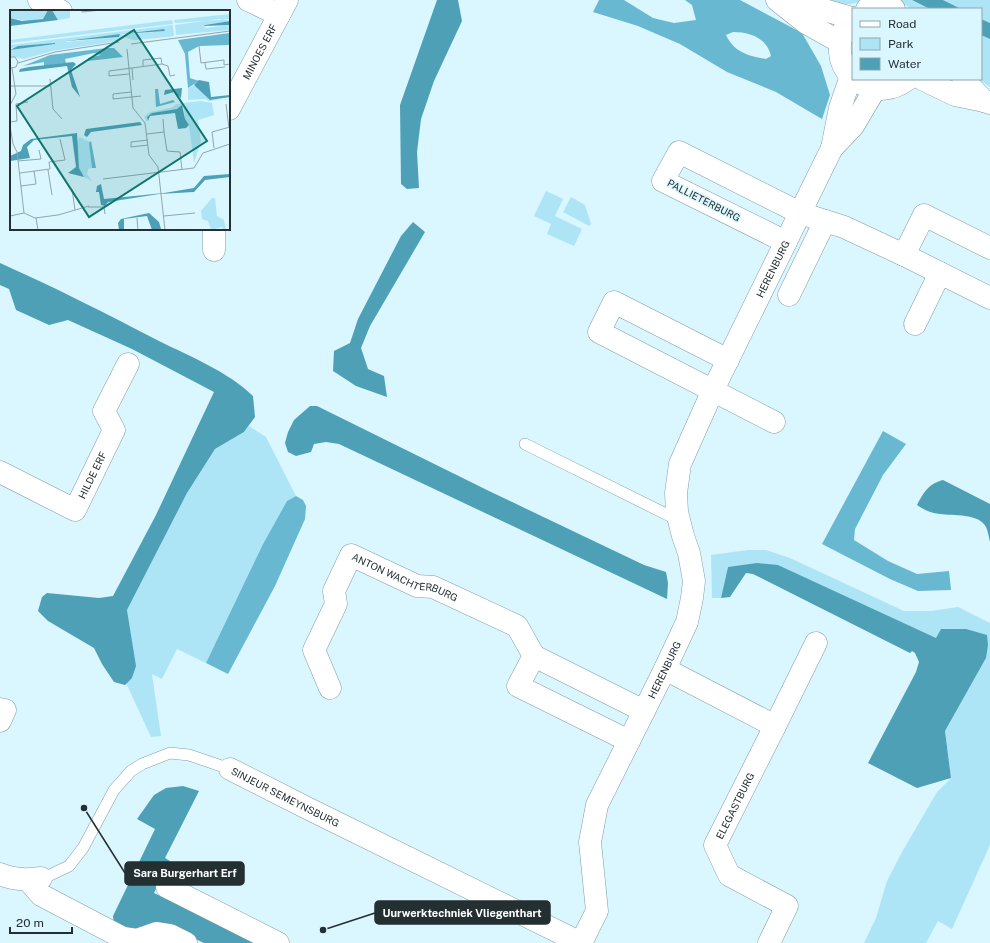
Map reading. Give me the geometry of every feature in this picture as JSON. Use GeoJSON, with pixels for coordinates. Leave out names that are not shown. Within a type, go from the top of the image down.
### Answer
{"type":"FeatureCollection","features":[{"type":"Feature","properties":{"kind":"street"},"geometry":{"type":"LineString","coordinates":[[39,0],[59,10]]}},
{"type":"Feature","properties":{"kind":"street","name":"MINOES ERF"},"geometry":{"type":"LineString","coordinates":[[230,107],[283,8],[248,0]]}},
{"type":"Feature","properties":{"kind":"street"},"geometry":{"type":"LineString","coordinates":[[778,0],[806,23],[840,42]]}},
{"type":"Feature","properties":{"kind":"street"},"geometry":{"type":"LineString","coordinates":[[789,0],[852,18]]}},
{"type":"Feature","properties":{"kind":"street"},"geometry":{"type":"LineString","coordinates":[[872,8],[886,8]]}},
{"type":"Feature","properties":{"kind":"street"},"geometry":{"type":"LineString","coordinates":[[852,19],[844,29],[840,42],[841,57],[846,70],[852,77]]}},
{"type":"Feature","properties":{"kind":"street","name":"HERENBURG"},"geometry":{"type":"LineString","coordinates":[[581,943],[597,910],[590,842],[597,805],[665,670],[687,622],[692,598],[694,581],[679,520],[676,493],[680,464],[713,390],[832,148],[840,108],[852,80]]}},
{"type":"Feature","properties":{"kind":"street"},"geometry":{"type":"LineString","coordinates":[[856,80],[875,89],[892,88],[907,80]]}},
{"type":"Feature","properties":{"kind":"street"},"geometry":{"type":"LineString","coordinates":[[924,80],[955,95],[987,102]]}},
{"type":"Feature","properties":{"kind":"street"},"geometry":{"type":"LineString","coordinates":[[964,80],[987,102]]}},
{"type":"Feature","properties":{"kind":"street","name":"HERENBURG"},"geometry":{"type":"LineString","coordinates":[[832,148],[853,126],[875,89]]}},
{"type":"Feature","properties":{"kind":"street","name":"PALLIETERBURG"},"geometry":{"type":"LineString","coordinates":[[786,242],[663,181],[679,152],[800,213]]}},
{"type":"Feature","properties":{"kind":"street"},"geometry":{"type":"LineString","coordinates":[[800,213],[844,227],[990,298]]}},
{"type":"Feature","properties":{"kind":"street"},"geometry":{"type":"LineString","coordinates":[[904,255],[924,215],[990,248]]}},
{"type":"Feature","properties":{"kind":"street"},"geometry":{"type":"LineString","coordinates":[[789,295],[825,221]]}},
{"type":"Feature","properties":{"kind":"street"},"geometry":{"type":"LineString","coordinates":[[915,324],[940,273]]}},
{"type":"Feature","properties":{"kind":"street"},"geometry":{"type":"LineString","coordinates":[[728,360],[614,302],[599,332],[774,422]]}},
{"type":"Feature","properties":{"kind":"street","name":"HILDE ERF"},"geometry":{"type":"LineString","coordinates":[[0,472],[75,510],[114,430],[104,411],[128,364]]}},
{"type":"Feature","properties":{"kind":"street","name":"ANTON WACHTERBURG"},"geometry":{"type":"LineString","coordinates":[[330,688],[314,650],[336,604],[334,591],[351,555],[418,586],[433,587],[517,626],[534,656]]}},
{"type":"Feature","properties":{"kind":"street","name":"ELEGASTBURG"},"geometry":{"type":"LineString","coordinates":[[769,943],[787,906],[729,875],[715,845],[816,643]]}},
{"type":"Feature","properties":{"kind":"street"},"geometry":{"type":"LineString","coordinates":[[629,741],[518,686],[534,656],[644,711]]}},
{"type":"Feature","properties":{"kind":"street"},"geometry":{"type":"LineString","coordinates":[[665,670],[775,726]]}},
{"type":"Feature","properties":{"kind":"street","name":"SINJEUR SEMEYNSBURG"},"geometry":{"type":"LineString","coordinates":[[230,769],[581,943]]}},
{"type":"Feature","properties":{"kind":"street","name":"SINJEUR SEMEYNSBURG"},"geometry":{"type":"LineString","coordinates":[[0,874],[6,877],[34,879]]}},
{"type":"Feature","properties":{"kind":"street"},"geometry":{"type":"LineString","coordinates":[[34,879],[41,895],[122,940],[137,940],[157,933],[170,935],[186,943]]}},
{"type":"Feature","properties":{"kind":"street"},"geometry":{"type":"LineString","coordinates":[[167,887],[278,943]]}},
{"type":"Feature","properties":{"kind":"lane"},"geometry":{"type":"LineString","coordinates":[[525,444],[679,520]]}},
{"type":"Feature","properties":{"kind":"lane","name":"SINJEUR SEMEYNSBURG"},"geometry":{"type":"LineString","coordinates":[[34,879],[48,876],[69,866],[83,848],[114,790],[131,771],[142,764],[170,753],[189,755],[230,769]]}},
{"type":"Feature","properties":{"kind":"green space"},"geometry":{"type":"Polygon","coordinates":[[[820,0],[868,0],[839,5],[820,0]]]}},
{"type":"Feature","properties":{"kind":"green space"},"geometry":{"type":"Polygon","coordinates":[[[894,0],[912,0],[928,8],[910,8],[901,2],[894,0]]]}},
{"type":"Feature","properties":{"kind":"green space"},"geometry":{"type":"Polygon","coordinates":[[[943,0],[990,0],[990,23],[982,19],[982,8],[959,8],[943,0]]]}},
{"type":"Feature","properties":{"kind":"green space"},"geometry":{"type":"Polygon","coordinates":[[[982,35],[990,39],[990,87],[980,80],[982,80],[982,35]]]}},
{"type":"Feature","properties":{"kind":"green space"},"geometry":{"type":"Polygon","coordinates":[[[546,191],[563,199],[555,216],[582,229],[574,246],[547,234],[551,224],[534,216],[546,191]]]}},
{"type":"Feature","properties":{"kind":"green space"},"geometry":{"type":"Polygon","coordinates":[[[571,197],[585,205],[591,224],[589,226],[563,212],[571,197]]]}},
{"type":"Feature","properties":{"kind":"green space"},"geometry":{"type":"Polygon","coordinates":[[[249,426],[266,437],[296,496],[287,501],[263,544],[206,663],[177,649],[162,679],[152,674],[161,736],[151,737],[126,683],[132,678],[135,666],[127,610],[187,493],[215,449],[244,432],[249,426]]]}},
{"type":"Feature","properties":{"kind":"green space"},"geometry":{"type":"Polygon","coordinates":[[[748,550],[766,550],[790,558],[904,611],[931,611],[958,607],[990,623],[990,845],[952,929],[938,921],[926,943],[864,943],[876,918],[887,881],[902,852],[937,792],[951,778],[945,731],[986,658],[936,639],[778,565],[728,567],[721,598],[712,598],[711,555],[748,550]]]}},
{"type":"Feature","properties":{"kind":"shaded area"},"geometry":{"type":"Polygon","coordinates":[[[599,0],[624,0],[653,18],[674,23],[696,20],[692,5],[685,0],[740,0],[802,33],[821,66],[830,95],[822,119],[776,92],[727,72],[680,44],[638,26],[593,12],[599,0]],[[733,32],[726,35],[729,41],[737,49],[748,55],[759,58],[766,59],[771,56],[762,40],[746,33],[733,32]]]}},
{"type":"Feature","properties":{"kind":"shaded area"},"geometry":{"type":"Polygon","coordinates":[[[883,431],[906,444],[883,475],[855,529],[854,540],[888,561],[917,574],[949,571],[951,590],[918,591],[890,579],[822,544],[883,431]]]}},
{"type":"Feature","properties":{"kind":"shaded area"},"geometry":{"type":"Polygon","coordinates":[[[296,496],[303,500],[306,506],[305,519],[275,586],[228,674],[206,663],[263,544],[287,501],[296,496]]]}},
{"type":"Feature","properties":{"kind":"water"},"geometry":{"type":"Polygon","coordinates":[[[437,0],[458,0],[462,21],[434,81],[421,119],[417,152],[419,188],[407,189],[401,184],[400,105],[437,0]]]}},
{"type":"Feature","properties":{"kind":"water"},"geometry":{"type":"Polygon","coordinates":[[[912,0],[943,0],[959,8],[928,8],[912,0]]]}},
{"type":"Feature","properties":{"kind":"water"},"geometry":{"type":"Polygon","coordinates":[[[982,19],[990,23],[990,39],[982,35],[982,19]]]}},
{"type":"Feature","properties":{"kind":"water"},"geometry":{"type":"Polygon","coordinates":[[[413,222],[425,232],[370,326],[361,348],[368,369],[384,376],[387,397],[356,386],[333,371],[334,351],[350,343],[358,319],[401,236],[413,222]]]}},
{"type":"Feature","properties":{"kind":"water"},"geometry":{"type":"Polygon","coordinates":[[[0,263],[208,365],[232,379],[253,396],[255,417],[244,432],[215,449],[187,493],[127,610],[136,666],[132,678],[125,685],[114,682],[102,664],[94,648],[48,621],[38,611],[42,597],[47,593],[99,598],[113,596],[156,515],[214,392],[132,349],[68,320],[49,325],[16,310],[9,289],[0,285],[0,263]]]}},
{"type":"Feature","properties":{"kind":"water"},"geometry":{"type":"Polygon","coordinates":[[[310,406],[317,406],[489,491],[644,565],[666,572],[668,583],[667,599],[339,444],[326,442],[314,444],[311,452],[296,456],[288,452],[285,443],[288,432],[294,420],[310,406]]]}},
{"type":"Feature","properties":{"kind":"water"},"geometry":{"type":"Polygon","coordinates":[[[943,480],[990,504],[990,542],[986,527],[978,519],[965,516],[934,513],[917,505],[930,486],[943,480]]]}},
{"type":"Feature","properties":{"kind":"water"},"geometry":{"type":"Polygon","coordinates":[[[757,563],[778,565],[936,638],[941,629],[966,629],[987,635],[988,645],[986,658],[945,731],[951,778],[917,788],[868,763],[916,672],[919,662],[915,653],[912,651],[910,653],[753,574],[746,573],[730,597],[721,598],[728,567],[757,563]]]}},
{"type":"Feature","properties":{"kind":"water"},"geometry":{"type":"Polygon","coordinates":[[[183,786],[199,791],[165,858],[170,861],[154,893],[257,943],[204,943],[166,925],[136,934],[114,924],[113,916],[155,829],[137,819],[154,795],[166,788],[183,786]]]}},
{"type":"Feature","properties":{"kind":"place","name":"Sara Burgerhart Erf"},"geometry":{"type":"Point","coordinates":[84,808]}},
{"type":"Feature","properties":{"kind":"place","name":"Uurwerktechniek Vliegenthart"},"geometry":{"type":"Point","coordinates":[323,930]}}]}
